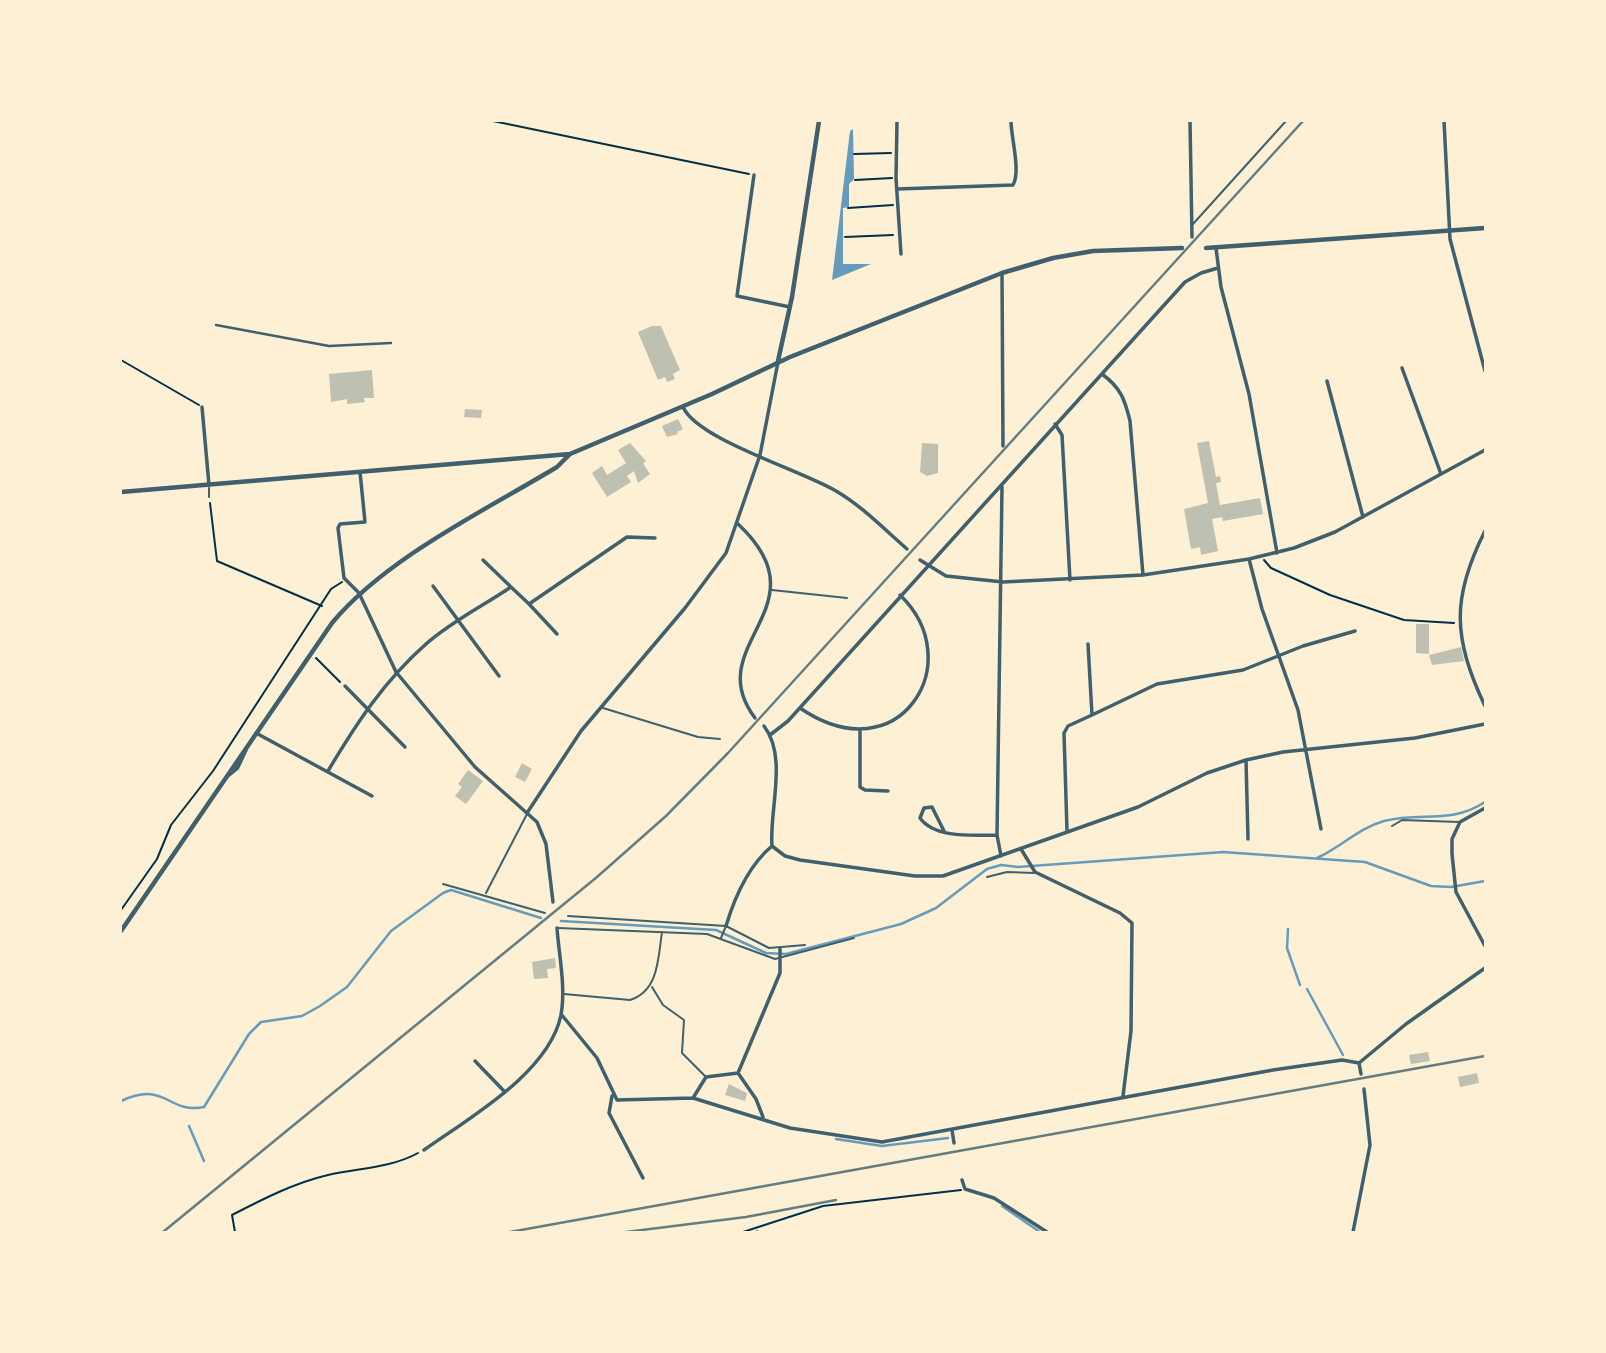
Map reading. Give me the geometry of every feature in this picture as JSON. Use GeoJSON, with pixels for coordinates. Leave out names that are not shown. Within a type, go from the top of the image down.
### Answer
{"type":"FeatureCollection","features":[{"type":"Feature","properties":{"kind":"street"},"geometry":{"type":"LineString","coordinates":[[527,813],[564,754],[717,568],[738,524],[760,456],[790,306],[818,121]]}},
{"type":"Feature","properties":{"kind":"street"},"geometry":{"type":"LineString","coordinates":[[897,121],[896,178],[901,254]]}},
{"type":"Feature","properties":{"kind":"street"},"geometry":{"type":"LineString","coordinates":[[897,189],[1013,185],[1016,180],[1015,153],[1011,147],[1011,121]]}},
{"type":"Feature","properties":{"kind":"street"},"geometry":{"type":"LineString","coordinates":[[1190,121],[1192,237]]}},
{"type":"Feature","properties":{"kind":"street"},"geometry":{"type":"LineString","coordinates":[[1444,121],[1449,230],[1485,371]]}},
{"type":"Feature","properties":{"kind":"street"},"geometry":{"type":"LineString","coordinates":[[754,175],[737,296],[790,306]]}},
{"type":"Feature","properties":{"kind":"street"},"geometry":{"type":"LineString","coordinates":[[1206,248],[1485,228]]}},
{"type":"Feature","properties":{"kind":"street"},"geometry":{"type":"LineString","coordinates":[[121,492],[570,454],[683,407],[778,362],[1002,272],[1053,258],[1093,251],[1182,248]]}},
{"type":"Feature","properties":{"kind":"street"},"geometry":{"type":"LineString","coordinates":[[1216,248],[1218,268],[1249,394],[1278,553]]}},
{"type":"Feature","properties":{"kind":"street"},"geometry":{"type":"LineString","coordinates":[[770,735],[800,708],[1185,282],[1201,272],[1218,268]]}},
{"type":"Feature","properties":{"kind":"street"},"geometry":{"type":"LineString","coordinates":[[1002,272],[1003,446]]}},
{"type":"Feature","properties":{"kind":"street"},"geometry":{"type":"LineString","coordinates":[[216,325],[329,346],[391,343]]}},
{"type":"Feature","properties":{"kind":"street"},"geometry":{"type":"LineString","coordinates":[[1402,368],[1441,474]]}},
{"type":"Feature","properties":{"kind":"street"},"geometry":{"type":"LineString","coordinates":[[1102,374],[1115,384],[1125,397],[1130,421],[1143,575]]}},
{"type":"Feature","properties":{"kind":"street"},"geometry":{"type":"LineString","coordinates":[[1327,381],[1363,517]]}},
{"type":"Feature","properties":{"kind":"street"},"geometry":{"type":"LineString","coordinates":[[202,407],[209,485]]}},
{"type":"Feature","properties":{"kind":"street"},"geometry":{"type":"LineString","coordinates":[[683,407],[689,418],[705,430],[840,493],[907,549]]}},
{"type":"Feature","properties":{"kind":"street"},"geometry":{"type":"LineString","coordinates":[[1055,424],[1062,435],[1070,580]]}},
{"type":"Feature","properties":{"kind":"street"},"geometry":{"type":"LineString","coordinates":[[920,560],[956,579],[1003,582],[1143,575],[1278,553],[1311,542],[1363,517],[1485,450]]}},
{"type":"Feature","properties":{"kind":"street"},"geometry":{"type":"LineString","coordinates":[[121,931],[332,623],[359,593],[411,555],[557,467],[570,454]]}},
{"type":"Feature","properties":{"kind":"street"},"geometry":{"type":"LineString","coordinates":[[360,472],[365,522],[341,524],[338,528],[341,571],[359,593],[396,672],[475,767],[537,822],[546,844],[553,902]]}},
{"type":"Feature","properties":{"kind":"street"},"geometry":{"type":"LineString","coordinates":[[1001,856],[997,835],[1003,582],[1002,485]]}},
{"type":"Feature","properties":{"kind":"street"},"geometry":{"type":"LineString","coordinates":[[738,524],[764,558],[772,590],[739,673],[743,701],[755,718]]}},
{"type":"Feature","properties":{"kind":"street"},"geometry":{"type":"LineString","coordinates":[[1485,531],[1467,571],[1458,623],[1470,669],[1485,706]]}},
{"type":"Feature","properties":{"kind":"street"},"geometry":{"type":"LineString","coordinates":[[529,604],[627,537],[655,538]]}},
{"type":"Feature","properties":{"kind":"street"},"geometry":{"type":"LineString","coordinates":[[1249,558],[1262,609],[1298,710],[1321,829]]}},
{"type":"Feature","properties":{"kind":"street"},"geometry":{"type":"LineString","coordinates":[[483,560],[557,634]]}},
{"type":"Feature","properties":{"kind":"street"},"geometry":{"type":"LineString","coordinates":[[433,586],[499,676]]}},
{"type":"Feature","properties":{"kind":"street"},"geometry":{"type":"LineString","coordinates":[[328,771],[366,707],[396,672],[427,642],[511,587]]}},
{"type":"Feature","properties":{"kind":"street"},"geometry":{"type":"LineString","coordinates":[[800,708],[837,728],[860,730],[883,726],[899,718],[912,704],[923,684],[927,659],[925,638],[907,602],[900,595]]}},
{"type":"Feature","properties":{"kind":"street"},"geometry":{"type":"LineString","coordinates":[[1067,831],[1064,733],[1068,726],[1157,684],[1243,670],[1279,655],[1355,631]]}},
{"type":"Feature","properties":{"kind":"street"},"geometry":{"type":"LineString","coordinates":[[1088,644],[1091,715]]}},
{"type":"Feature","properties":{"kind":"street"},"geometry":{"type":"LineString","coordinates":[[345,686],[405,747]]}},
{"type":"Feature","properties":{"kind":"street"},"geometry":{"type":"LineString","coordinates":[[772,846],[785,856],[800,860],[929,877],[958,872],[1138,807],[1207,773],[1246,760],[1305,750],[1415,738],[1485,724]]}},
{"type":"Feature","properties":{"kind":"street"},"geometry":{"type":"LineString","coordinates":[[726,927],[740,888],[760,858],[772,846],[775,761],[770,735],[764,726]]}},
{"type":"Feature","properties":{"kind":"street"},"geometry":{"type":"LineString","coordinates":[[860,730],[860,787],[864,790],[888,791]]}},
{"type":"Feature","properties":{"kind":"street"},"geometry":{"type":"LineString","coordinates":[[256,733],[372,796]]}},
{"type":"Feature","properties":{"kind":"street"},"geometry":{"type":"LineString","coordinates":[[1246,760],[1248,839]]}},
{"type":"Feature","properties":{"kind":"street"},"geometry":{"type":"LineString","coordinates":[[944,831],[937,811],[932,807],[925,808],[921,813],[923,822],[944,831],[997,835]]}},
{"type":"Feature","properties":{"kind":"street"},"geometry":{"type":"LineString","coordinates":[[1485,808],[1460,822],[1452,839],[1453,881],[1456,892],[1485,946]]}},
{"type":"Feature","properties":{"kind":"street"},"geometry":{"type":"LineString","coordinates":[[1021,849],[1035,871],[1120,913],[1132,923],[1131,1031],[1123,1097]]}},
{"type":"Feature","properties":{"kind":"street"},"geometry":{"type":"LineString","coordinates":[[424,1150],[504,1091],[544,1050],[561,1014],[563,994],[557,928]]}},
{"type":"Feature","properties":{"kind":"street"},"geometry":{"type":"LineString","coordinates":[[738,1073],[774,989],[781,954]]}},
{"type":"Feature","properties":{"kind":"street"},"geometry":{"type":"LineString","coordinates":[[612,1096],[623,1102],[693,1098],[762,1117],[790,1128],[882,1142],[1342,1060],[1359,1063],[1406,1024],[1485,968]]}},
{"type":"Feature","properties":{"kind":"street"},"geometry":{"type":"LineString","coordinates":[[561,1014],[597,1058],[612,1096],[609,1113],[643,1178]]}},
{"type":"Feature","properties":{"kind":"street"},"geometry":{"type":"LineString","coordinates":[[475,1061],[504,1091]]}},
{"type":"Feature","properties":{"kind":"street"},"geometry":{"type":"LineString","coordinates":[[1359,1063],[1361,1074]]}},
{"type":"Feature","properties":{"kind":"street"},"geometry":{"type":"LineString","coordinates":[[693,1098],[706,1077],[738,1073]]}},
{"type":"Feature","properties":{"kind":"street"},"geometry":{"type":"LineString","coordinates":[[738,1073],[756,1099],[762,1117]]}},
{"type":"Feature","properties":{"kind":"street"},"geometry":{"type":"LineString","coordinates":[[1353,1232],[1370,1145],[1364,1089]]}},
{"type":"Feature","properties":{"kind":"street"},"geometry":{"type":"LineString","coordinates":[[952,1130],[954,1143]]}},
{"type":"Feature","properties":{"kind":"street"},"geometry":{"type":"LineString","coordinates":[[962,1180],[965,1189],[994,1198],[1046,1232]]}},
{"type":"Feature","properties":{"kind":"lane"},"geometry":{"type":"LineString","coordinates":[[1192,226],[1286,121]]}},
{"type":"Feature","properties":{"kind":"lane"},"geometry":{"type":"LineString","coordinates":[[209,485],[209,497]]}},
{"type":"Feature","properties":{"kind":"lane"},"geometry":{"type":"LineString","coordinates":[[772,590],[847,598]]}},
{"type":"Feature","properties":{"kind":"lane"},"geometry":{"type":"LineString","coordinates":[[601,708],[698,737],[720,738]]}},
{"type":"Feature","properties":{"kind":"lane"},"geometry":{"type":"LineString","coordinates":[[485,894],[527,813]]}},
{"type":"Feature","properties":{"kind":"lane"},"geometry":{"type":"LineString","coordinates":[[1392,826],[1402,820],[1460,822]]}},
{"type":"Feature","properties":{"kind":"lane"},"geometry":{"type":"LineString","coordinates":[[987,877],[1007,872],[1035,871]]}},
{"type":"Feature","properties":{"kind":"lane"},"geometry":{"type":"LineString","coordinates":[[443,884],[545,913]]}},
{"type":"Feature","properties":{"kind":"lane"},"geometry":{"type":"LineString","coordinates":[[568,916],[726,927],[781,954],[805,945]]}},
{"type":"Feature","properties":{"kind":"lane"},"geometry":{"type":"LineString","coordinates":[[721,937],[726,927]]}},
{"type":"Feature","properties":{"kind":"lane"},"geometry":{"type":"LineString","coordinates":[[557,928],[707,934],[721,937],[766,957],[854,938]]}},
{"type":"Feature","properties":{"kind":"lane"},"geometry":{"type":"LineString","coordinates":[[563,994],[630,1000],[640,997],[651,986],[662,932]]}},
{"type":"Feature","properties":{"kind":"lane"},"geometry":{"type":"LineString","coordinates":[[651,986],[663,1005],[684,1020],[682,1053],[706,1077]]}},
{"type":"Feature","properties":{"kind":"path"},"geometry":{"type":"LineString","coordinates":[[493,121],[754,175]]}},
{"type":"Feature","properties":{"kind":"path"},"geometry":{"type":"LineString","coordinates":[[854,154],[898,152]]}},
{"type":"Feature","properties":{"kind":"path"},"geometry":{"type":"LineString","coordinates":[[855,180],[896,178]]}},
{"type":"Feature","properties":{"kind":"path"},"geometry":{"type":"LineString","coordinates":[[848,208],[898,205]]}},
{"type":"Feature","properties":{"kind":"path"},"geometry":{"type":"LineString","coordinates":[[845,237],[899,234]]}},
{"type":"Feature","properties":{"kind":"path"},"geometry":{"type":"LineString","coordinates":[[121,360],[202,407]]}},
{"type":"Feature","properties":{"kind":"path"},"geometry":{"type":"LineString","coordinates":[[209,497],[217,561],[323,606]]}},
{"type":"Feature","properties":{"kind":"path"},"geometry":{"type":"LineString","coordinates":[[1261,556],[1271,568],[1363,607],[1415,622],[1458,623]]}},
{"type":"Feature","properties":{"kind":"path"},"geometry":{"type":"LineString","coordinates":[[121,910],[157,859],[171,825],[213,771],[323,606],[331,589],[346,580]]}},
{"type":"Feature","properties":{"kind":"path"},"geometry":{"type":"LineString","coordinates":[[316,659],[345,686]]}},
{"type":"Feature","properties":{"kind":"path"},"geometry":{"type":"LineString","coordinates":[[235,1232],[232,1214],[284,1189],[329,1175],[401,1161],[424,1150]]}},
{"type":"Feature","properties":{"kind":"path"},"geometry":{"type":"LineString","coordinates":[[743,1232],[823,1206],[860,1200],[954,1193],[965,1189]]}},
{"type":"Feature","properties":{"kind":"water"},"geometry":{"type":"Polygon","coordinates":[[[853,129],[854,179],[849,184],[849,207],[843,208],[843,264],[871,264],[832,280],[850,131],[853,129]]]}},
{"type":"Feature","properties":{"kind":"building"},"geometry":{"type":"Polygon","coordinates":[[[652,326],[661,326],[680,370],[673,374],[675,379],[667,382],[665,377],[658,380],[638,332],[652,326]]]}},
{"type":"Feature","properties":{"kind":"building"},"geometry":{"type":"Polygon","coordinates":[[[372,370],[374,398],[364,398],[365,402],[358,403],[347,404],[347,399],[331,402],[329,374],[372,370]]]}},
{"type":"Feature","properties":{"kind":"building"},"geometry":{"type":"Polygon","coordinates":[[[465,409],[482,410],[481,418],[464,417],[465,409]]]}},
{"type":"Feature","properties":{"kind":"building"},"geometry":{"type":"Polygon","coordinates":[[[678,419],[683,429],[677,432],[678,434],[667,437],[662,426],[678,419]]]}},
{"type":"Feature","properties":{"kind":"building"},"geometry":{"type":"Polygon","coordinates":[[[1209,441],[1216,477],[1220,476],[1221,482],[1216,483],[1220,505],[1260,498],[1263,514],[1223,521],[1222,517],[1212,519],[1218,551],[1201,555],[1200,547],[1191,549],[1184,509],[1208,503],[1197,443],[1209,441]]]}},
{"type":"Feature","properties":{"kind":"building"},"geometry":{"type":"Polygon","coordinates":[[[630,443],[646,461],[643,463],[650,474],[638,483],[634,471],[627,476],[631,482],[607,497],[592,473],[602,466],[607,475],[626,463],[618,450],[630,443]]]}},
{"type":"Feature","properties":{"kind":"building"},"geometry":{"type":"Polygon","coordinates":[[[922,443],[938,444],[938,473],[927,476],[920,472],[922,443]]]}},
{"type":"Feature","properties":{"kind":"building"},"geometry":{"type":"Polygon","coordinates":[[[1416,624],[1429,624],[1429,654],[1416,653],[1416,624]]]}},
{"type":"Feature","properties":{"kind":"building"},"geometry":{"type":"Polygon","coordinates":[[[1461,647],[1464,661],[1432,665],[1429,655],[1461,647]]]}},
{"type":"Feature","properties":{"kind":"building"},"geometry":{"type":"Polygon","coordinates":[[[522,763],[532,769],[525,782],[515,777],[522,763]]]}},
{"type":"Feature","properties":{"kind":"building"},"geometry":{"type":"Polygon","coordinates":[[[468,770],[483,781],[466,804],[455,796],[462,787],[458,784],[468,770]]]}},
{"type":"Feature","properties":{"kind":"building"},"geometry":{"type":"Polygon","coordinates":[[[555,958],[556,968],[547,969],[548,978],[534,979],[532,962],[555,958]]]}},
{"type":"Feature","properties":{"kind":"building"},"geometry":{"type":"Polygon","coordinates":[[[1428,1052],[1430,1061],[1411,1064],[1409,1055],[1428,1052]]]}},
{"type":"Feature","properties":{"kind":"building"},"geometry":{"type":"Polygon","coordinates":[[[1477,1073],[1479,1083],[1460,1087],[1458,1077],[1477,1073]]]}},
{"type":"Feature","properties":{"kind":"building"},"geometry":{"type":"Polygon","coordinates":[[[729,1084],[747,1093],[745,1101],[725,1095],[729,1084]]]}},
{"type":"Feature","properties":{"kind":"waterway"},"geometry":{"type":"LineString","coordinates":[[1317,858],[1366,828],[1384,821],[1460,813],[1485,802]]}},
{"type":"Feature","properties":{"kind":"waterway"},"geometry":{"type":"LineString","coordinates":[[561,921],[716,930],[766,953],[786,954],[901,924],[936,908],[987,869],[1001,865],[1018,867],[1223,852],[1365,862],[1431,886],[1451,887],[1485,881]]}},
{"type":"Feature","properties":{"kind":"waterway"},"geometry":{"type":"LineString","coordinates":[[121,1101],[148,1094],[181,1106],[204,1107],[249,1034],[261,1022],[302,1016],[347,987],[391,931],[443,893],[451,890],[541,918]]}},
{"type":"Feature","properties":{"kind":"waterway"},"geometry":{"type":"LineString","coordinates":[[1288,929],[1287,948],[1300,985]]}},
{"type":"Feature","properties":{"kind":"waterway"},"geometry":{"type":"LineString","coordinates":[[1307,989],[1343,1055]]}},
{"type":"Feature","properties":{"kind":"waterway"},"geometry":{"type":"LineString","coordinates":[[189,1126],[204,1161]]}},
{"type":"Feature","properties":{"kind":"waterway"},"geometry":{"type":"LineString","coordinates":[[836,1139],[882,1146],[948,1138]]}},
{"type":"Feature","properties":{"kind":"waterway"},"geometry":{"type":"LineString","coordinates":[[1002,1206],[1040,1232]]}},
{"type":"Feature","properties":{"kind":"railway"},"geometry":{"type":"LineString","coordinates":[[163,1232],[597,877],[666,816],[728,753],[1303,121]]}},
{"type":"Feature","properties":{"kind":"railway"},"geometry":{"type":"LineString","coordinates":[[510,1232],[1485,1056]]}},
{"type":"Feature","properties":{"kind":"railway"},"geometry":{"type":"LineString","coordinates":[[626,1232],[746,1217],[836,1200]]}}]}
